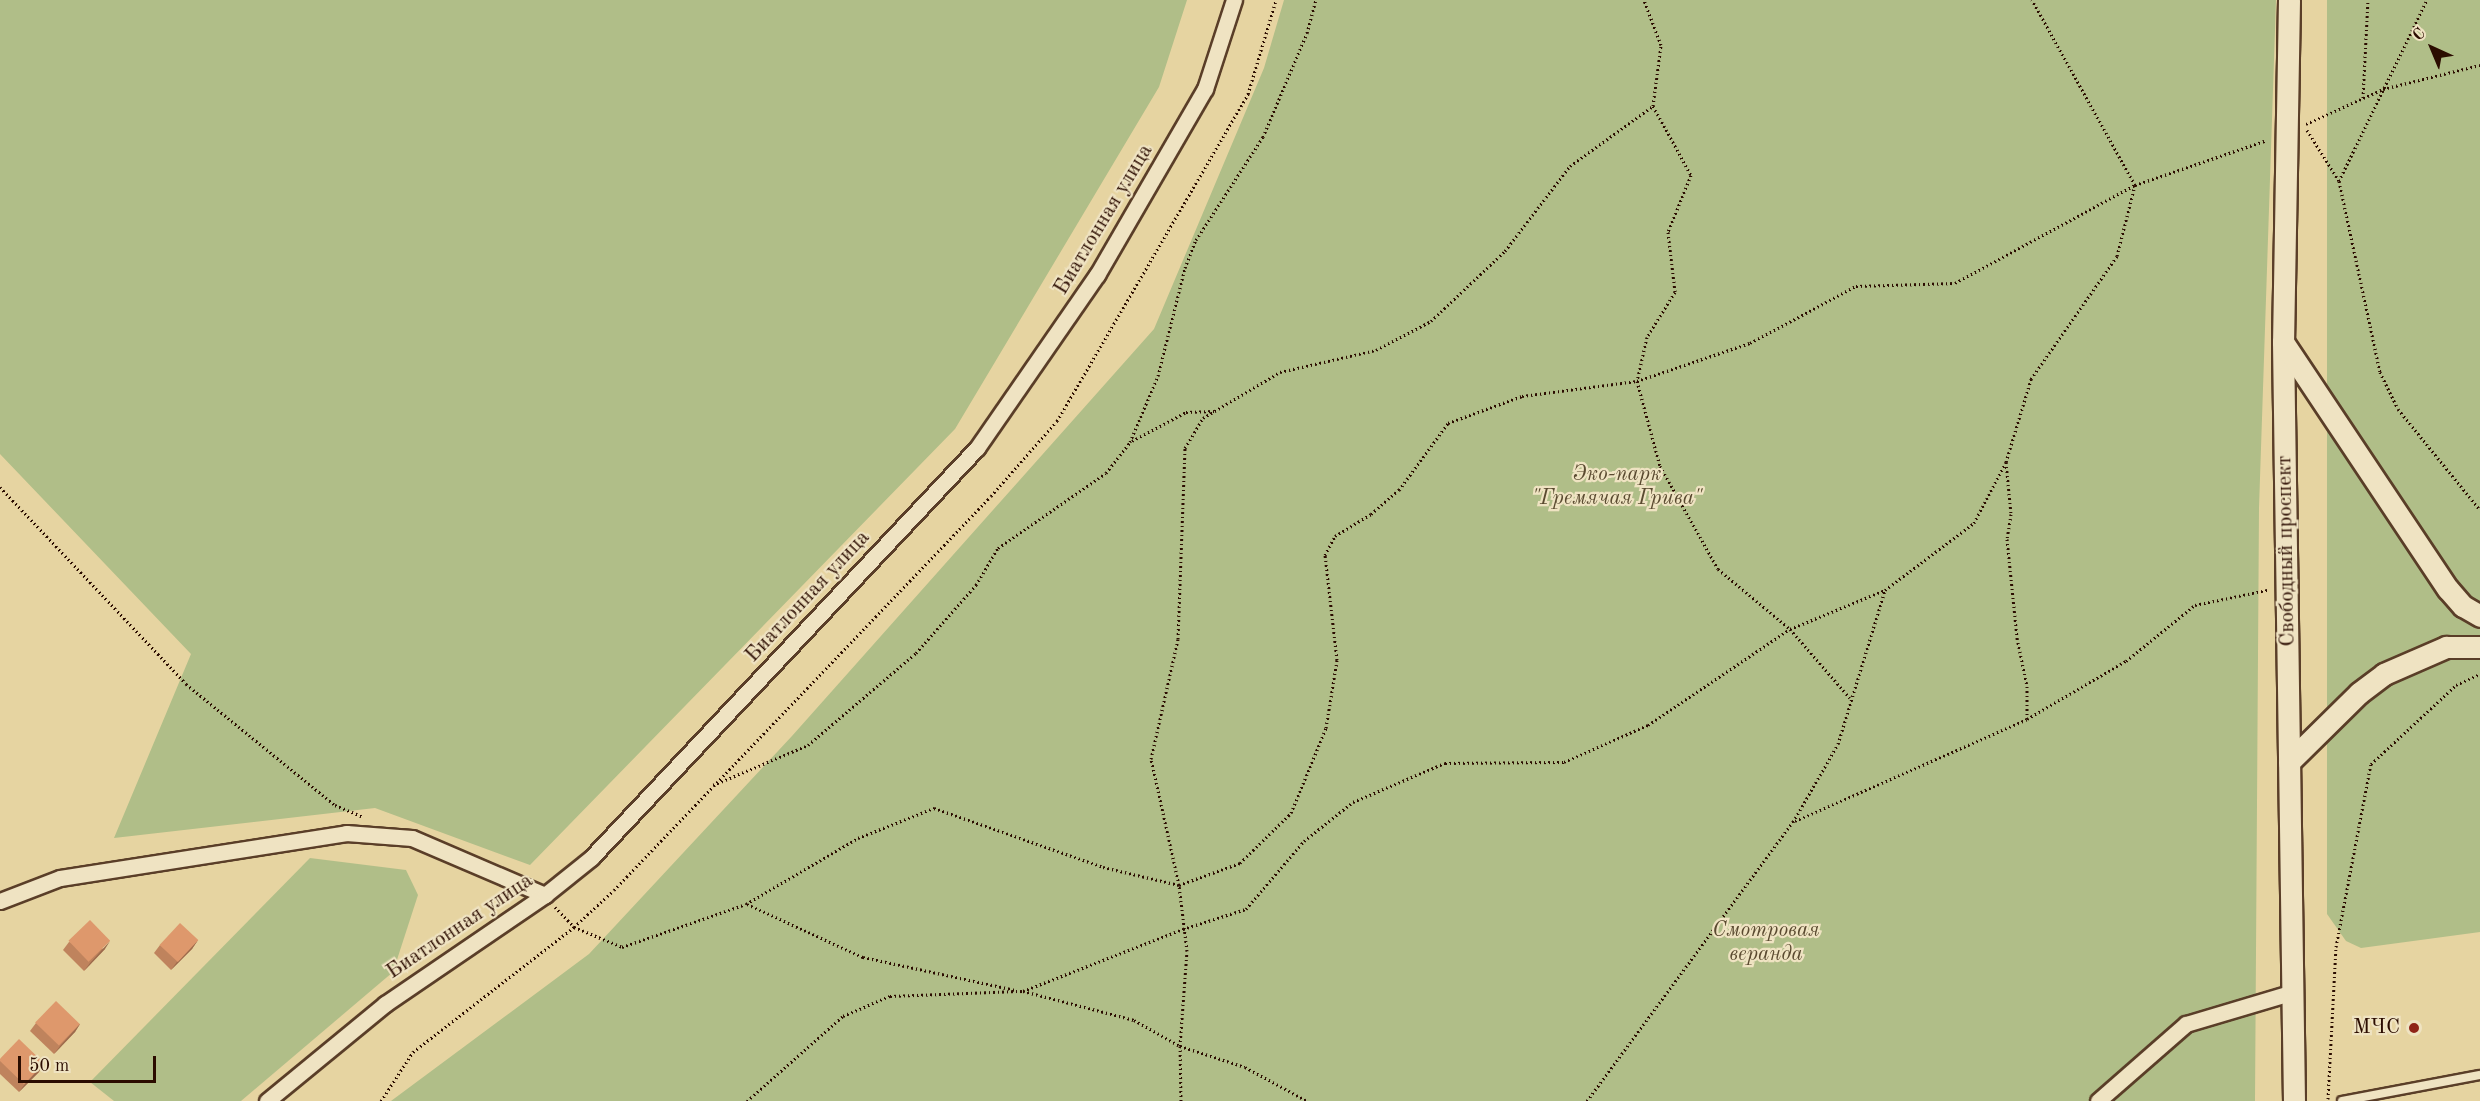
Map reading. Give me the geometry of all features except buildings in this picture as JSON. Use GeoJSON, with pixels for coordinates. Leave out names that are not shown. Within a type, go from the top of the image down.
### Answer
{"type":"FeatureCollection","features":[{"type":"Feature","properties":{"kind":"main road","name":"Свободный проспект"},"geometry":{"type":"LineString","coordinates":[[2289,0],[2283,342],[2288,586],[2290,993],[2294,1101]]}},
{"type":"Feature","properties":{"kind":"main road"},"geometry":{"type":"LineString","coordinates":[[2283,342],[2448,589],[2463,606],[2480,616]]}},
{"type":"Feature","properties":{"kind":"main road"},"geometry":{"type":"LineString","coordinates":[[2289,762],[2359,693],[2384,674],[2446,647],[2480,647]]}},
{"type":"Feature","properties":{"kind":"street","name":"Биатлонная улица"},"geometry":{"type":"LineString","coordinates":[[267,1101],[385,1004],[545,895],[591,858],[977,448],[1098,275],[1205,89],[1234,0]]}},
{"type":"Feature","properties":{"kind":"street"},"geometry":{"type":"LineString","coordinates":[[0,901],[60,878],[346,832],[412,838],[545,895]]}},
{"type":"Feature","properties":{"kind":"street"},"geometry":{"type":"LineString","coordinates":[[2098,1101],[2186,1024],[2290,993]]}},
{"type":"Feature","properties":{"kind":"lane"},"geometry":{"type":"LineString","coordinates":[[2342,1101],[2480,1075]]}},
{"type":"Feature","properties":{"kind":"path"},"geometry":{"type":"LineString","coordinates":[[712,785],[808,745],[916,653],[976,585],[998,548],[1106,473],[1130,442],[1158,375],[1185,268],[1196,240],[1263,137],[1307,33],[1316,0]]}},
{"type":"Feature","properties":{"kind":"path"},"geometry":{"type":"LineString","coordinates":[[1644,0],[1660,45],[1653,106],[1691,175],[1668,232],[1675,292],[1647,337],[1637,381],[1660,466],[1718,569],[1790,629],[1850,698]]}},
{"type":"Feature","properties":{"kind":"path"},"geometry":{"type":"LineString","coordinates":[[747,1101],[843,1016],[890,996],[1023,991],[1183,929],[1245,909],[1304,841],[1353,802],[1445,763],[1564,762],[1648,725],[1790,629],[1885,590],[1974,523],[2006,462],[2031,380],[2117,256],[2135,185],[2032,0]]}},
{"type":"Feature","properties":{"kind":"path"},"geometry":{"type":"LineString","coordinates":[[2363,98],[2368,0]]}},
{"type":"Feature","properties":{"kind":"path"},"geometry":{"type":"LineString","coordinates":[[2339,181],[2427,0]]}},
{"type":"Feature","properties":{"kind":"path"},"geometry":{"type":"LineString","coordinates":[[1181,1101],[1180,1046],[1186,951],[1179,885],[1151,759],[1178,639],[1185,448],[1203,418],[1280,372],[1376,350],[1431,321],[1505,251],[1570,166],[1653,106]]}},
{"type":"Feature","properties":{"kind":"path"},"geometry":{"type":"LineString","coordinates":[[2304,125],[2339,181],[2380,372],[2398,409],[2480,510]]}},
{"type":"Feature","properties":{"kind":"path"},"geometry":{"type":"LineString","coordinates":[[545,895],[574,927],[621,947],[746,904],[858,838],[934,808],[1103,867],[1179,885],[1240,863],[1291,813],[1326,728],[1335,671],[1325,555],[1335,536],[1371,514],[1399,490],[1448,423],[1522,396],[1637,381],[1750,343],[1856,286],[1955,283],[2135,185]]}},
{"type":"Feature","properties":{"kind":"path"},"geometry":{"type":"LineString","coordinates":[[1130,442],[1186,412],[1215,411]]}},
{"type":"Feature","properties":{"kind":"path"},"geometry":{"type":"LineString","coordinates":[[2006,462],[2011,514],[2007,539],[2017,638],[2027,686],[2027,719]]}},
{"type":"Feature","properties":{"kind":"path"},"geometry":{"type":"LineString","coordinates":[[0,487],[186,684],[335,805],[368,819]]}},
{"type":"Feature","properties":{"kind":"path"},"geometry":{"type":"LineString","coordinates":[[1793,822],[2027,719],[2126,661],[2196,605],[2288,586]]}},
{"type":"Feature","properties":{"kind":"path"},"geometry":{"type":"LineString","coordinates":[[1587,1101],[1793,822],[1838,744],[1850,698],[1885,590]]}},
{"type":"Feature","properties":{"kind":"path"},"geometry":{"type":"LineString","coordinates":[[2328,1101],[2336,947],[2371,764],[2456,685],[2480,674]]}},
{"type":"Feature","properties":{"kind":"path"},"geometry":{"type":"LineString","coordinates":[[746,904],[863,957],[1023,991],[1134,1020],[1180,1046],[1245,1067],[1308,1101]]}},
{"type":"Feature","properties":{"kind":"green space"},"geometry":{"type":"Polygon","coordinates":[[[0,0],[1187,0],[1159,87],[955,429],[530,865],[375,808],[114,838],[191,654],[0,454],[0,0]]]}},
{"type":"Feature","properties":{"kind":"green space","name":"Эко-парк \"Гремячая Грива\""},"geometry":{"type":"Polygon","coordinates":[[[1284,0],[2276,0],[2259,508],[2255,1101],[391,1101],[589,954],[792,736],[1154,329],[1264,68],[1284,0]]]}},
{"type":"Feature","properties":{"kind":"green space"},"geometry":{"type":"Polygon","coordinates":[[[2327,0],[2480,0],[2480,932],[2361,948],[2346,941],[2327,914],[2327,0]]]}},
{"type":"Feature","properties":{"kind":"green space"},"geometry":{"type":"Polygon","coordinates":[[[310,858],[406,870],[418,895],[393,972],[241,1101],[114,1101],[90,1082],[310,858]]]}},
{"type":"Feature","properties":{"kind":"place","name":"МЧС"},"geometry":{"type":"Point","coordinates":[2414,1028]}},
{"type":"Feature","properties":{"kind":"park label","name":"Смотровая веранда"},"geometry":{"type":"Point","coordinates":[1766,943]}}]}
